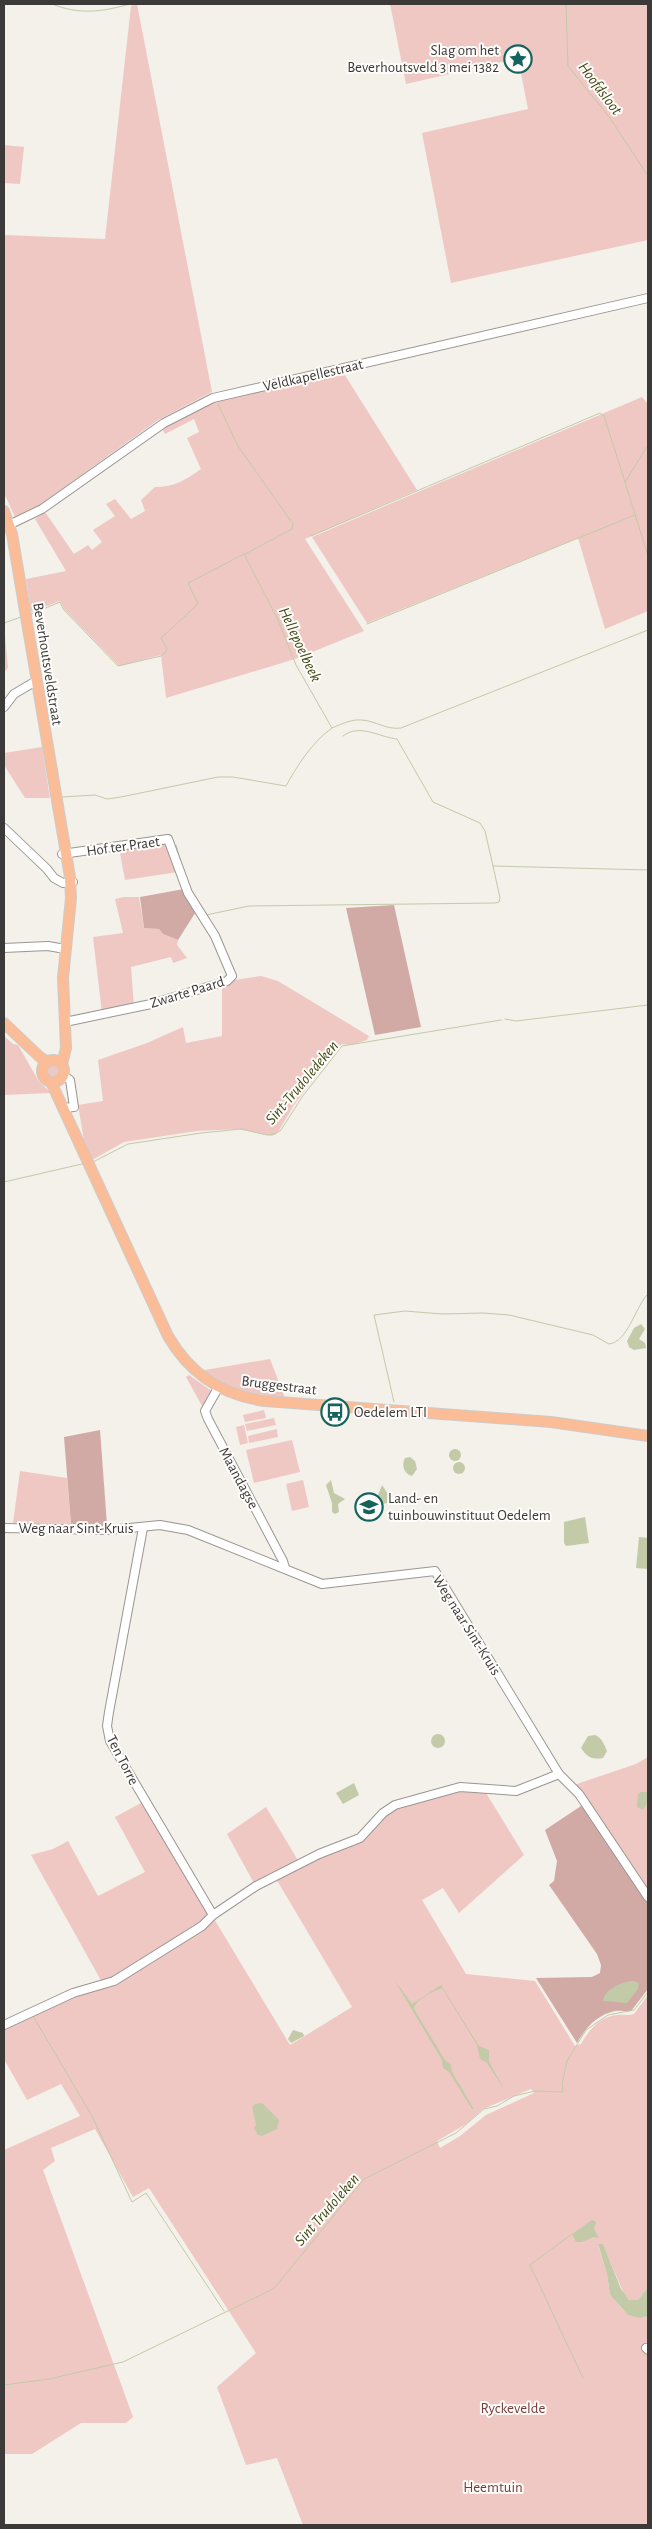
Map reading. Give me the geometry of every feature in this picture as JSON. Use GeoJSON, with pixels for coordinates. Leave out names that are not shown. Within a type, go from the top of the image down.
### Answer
{"type":"FeatureCollection","features":[{"type":"Feature","properties":{"kind":"main road","name":"Beverhoutsveldstraat"},"geometry":{"type":"LineString","coordinates":[[4,511],[9,525],[70,883],[63,978],[66,1048],[51,1064],[58,1079]]}},
{"type":"Feature","properties":{"kind":"main road"},"geometry":{"type":"LineString","coordinates":[[4,1023],[41,1058],[51,1064],[44,1077],[58,1079]]}},
{"type":"Feature","properties":{"kind":"main road","name":"Bruggestraat"},"geometry":{"type":"LineString","coordinates":[[58,1079],[66,1111],[168,1336],[184,1361],[201,1377],[218,1388],[237,1396],[265,1401],[551,1422],[648,1436]]}},
{"type":"Feature","properties":{"kind":"street","name":"Veldkapellestraat"},"geometry":{"type":"LineString","coordinates":[[9,525],[42,509],[164,423],[213,398],[648,298]]}},
{"type":"Feature","properties":{"kind":"street"},"geometry":{"type":"LineString","coordinates":[[4,707],[14,694],[36,680]]}},
{"type":"Feature","properties":{"kind":"street"},"geometry":{"type":"LineString","coordinates":[[4,828],[48,869],[54,878],[70,883]]}},
{"type":"Feature","properties":{"kind":"street","name":"Hof ter Praet"},"geometry":{"type":"LineString","coordinates":[[64,854],[168,839],[186,888],[197,909]]}},
{"type":"Feature","properties":{"kind":"street","name":"Zwarte Paard"},"geometry":{"type":"LineString","coordinates":[[65,1022],[174,998],[231,978],[231,970],[215,936],[197,909]]}},
{"type":"Feature","properties":{"kind":"street"},"geometry":{"type":"LineString","coordinates":[[4,948],[48,946],[65,949]]}},
{"type":"Feature","properties":{"kind":"street"},"geometry":{"type":"LineString","coordinates":[[58,1079],[70,1080],[74,1107],[66,1111]]}},
{"type":"Feature","properties":{"kind":"street","name":"Maandagse"},"geometry":{"type":"LineString","coordinates":[[218,1388],[205,1411],[285,1568]]}},
{"type":"Feature","properties":{"kind":"street","name":"Weg naar Sint-Kruis"},"geometry":{"type":"LineString","coordinates":[[4,1528],[109,1530],[143,1528],[160,1524],[177,1527],[274,1566],[285,1568],[305,1579],[322,1584],[435,1571],[559,1774],[578,1794],[648,1897]]}},
{"type":"Feature","properties":{"kind":"street","name":"Ten Torre"},"geometry":{"type":"LineString","coordinates":[[143,1528],[109,1712],[108,1735],[143,1800],[213,1915]]}},
{"type":"Feature","properties":{"kind":"street"},"geometry":{"type":"LineString","coordinates":[[4,2025],[73,1993],[114,1981],[202,1926],[213,1915],[271,1877],[319,1854],[360,1838],[383,1813],[402,1802],[460,1787],[516,1791],[559,1774]]}},
{"type":"Feature","properties":{"kind":"green space"},"geometry":{"type":"Polygon","coordinates":[[[137,4],[212,392],[158,420],[30,512],[15,517],[4,493],[4,235],[105,239],[131,6],[137,4]]]}},
{"type":"Feature","properties":{"kind":"green space"},"geometry":{"type":"Polygon","coordinates":[[[390,4],[648,4],[648,240],[451,283],[422,133],[528,109],[519,63],[515,60],[506,61],[406,84],[390,4]]]}},
{"type":"Feature","properties":{"kind":"green space"},"geometry":{"type":"Polygon","coordinates":[[[4,145],[24,147],[20,184],[4,183],[4,145]]]}},
{"type":"Feature","properties":{"kind":"green space"},"geometry":{"type":"Polygon","coordinates":[[[343,372],[417,490],[305,539],[364,631],[295,659],[166,698],[161,655],[119,666],[64,609],[60,601],[31,612],[26,579],[66,571],[35,519],[45,512],[74,554],[88,545],[92,550],[102,542],[93,530],[115,516],[106,504],[115,499],[131,519],[145,511],[141,500],[155,487],[168,486],[180,482],[201,469],[187,438],[199,432],[194,419],[165,434],[162,428],[216,401],[343,372]]]}},
{"type":"Feature","properties":{"kind":"green space"},"geometry":{"type":"Polygon","coordinates":[[[642,397],[648,404],[648,611],[605,629],[578,538],[367,623],[312,537],[642,397]]]}},
{"type":"Feature","properties":{"kind":"green space"},"geometry":{"type":"Polygon","coordinates":[[[4,625],[8,668],[4,672],[4,625]]]}},
{"type":"Feature","properties":{"kind":"green space"},"geometry":{"type":"Polygon","coordinates":[[[42,747],[50,798],[25,798],[4,765],[4,753],[42,747]]]}},
{"type":"Feature","properties":{"kind":"green space"},"geometry":{"type":"Polygon","coordinates":[[[166,842],[178,872],[125,880],[119,848],[166,842]]]}},
{"type":"Feature","properties":{"kind":"green space"},"geometry":{"type":"Polygon","coordinates":[[[139,897],[144,928],[159,929],[163,934],[178,940],[177,945],[187,958],[173,963],[171,957],[131,967],[134,1007],[102,1013],[93,937],[123,933],[115,899],[139,897]]]}},
{"type":"Feature","properties":{"kind":"green space"},"geometry":{"type":"Polygon","coordinates":[[[261,976],[278,981],[369,1036],[367,1040],[351,1045],[342,1044],[338,1047],[294,1105],[278,1132],[272,1136],[238,1129],[197,1131],[124,1142],[92,1160],[84,1141],[78,1105],[103,1101],[98,1060],[147,1043],[183,1027],[186,1043],[222,1036],[222,986],[235,980],[261,976]]]}},
{"type":"Feature","properties":{"kind":"green space"},"geometry":{"type":"Polygon","coordinates":[[[4,1036],[13,1044],[18,1045],[38,1080],[51,1093],[4,1095],[4,1036]]]}},
{"type":"Feature","properties":{"kind":"green space"},"geometry":{"type":"Polygon","coordinates":[[[51,1065],[55,1065],[59,1071],[55,1077],[51,1077],[47,1073],[47,1069],[51,1065]]]}},
{"type":"Feature","properties":{"kind":"green space"},"geometry":{"type":"Polygon","coordinates":[[[270,1359],[285,1398],[238,1391],[199,1371],[270,1359]]]}},
{"type":"Feature","properties":{"kind":"green space"},"geometry":{"type":"Polygon","coordinates":[[[189,1375],[213,1392],[205,1405],[202,1406],[186,1377],[189,1375]]]}},
{"type":"Feature","properties":{"kind":"green space"},"geometry":{"type":"Polygon","coordinates":[[[264,1410],[266,1418],[245,1422],[243,1415],[264,1410]]]}},
{"type":"Feature","properties":{"kind":"green space"},"geometry":{"type":"Polygon","coordinates":[[[274,1418],[276,1425],[247,1431],[245,1424],[274,1418]]]}},
{"type":"Feature","properties":{"kind":"green space"},"geometry":{"type":"Polygon","coordinates":[[[244,1425],[248,1443],[240,1445],[236,1427],[244,1425]]]}},
{"type":"Feature","properties":{"kind":"green space"},"geometry":{"type":"Polygon","coordinates":[[[277,1429],[278,1437],[249,1443],[248,1436],[277,1429]]]}},
{"type":"Feature","properties":{"kind":"green space"},"geometry":{"type":"Polygon","coordinates":[[[292,1440],[300,1472],[254,1483],[246,1450],[292,1440]]]}},
{"type":"Feature","properties":{"kind":"green space"},"geometry":{"type":"Polygon","coordinates":[[[20,1471],[67,1478],[71,1524],[13,1523],[20,1471]]]}},
{"type":"Feature","properties":{"kind":"green space"},"geometry":{"type":"Polygon","coordinates":[[[303,1480],[309,1507],[292,1511],[286,1484],[303,1480]]]}},
{"type":"Feature","properties":{"kind":"green space"},"geometry":{"type":"Polygon","coordinates":[[[648,1757],[648,1897],[574,1785],[636,1764],[648,1757]]]}},
{"type":"Feature","properties":{"kind":"green space","name":"Ryckevelde"},"geometry":{"type":"Polygon","coordinates":[[[483,1788],[524,1855],[459,1913],[443,1888],[422,1900],[466,1974],[535,1981],[575,2046],[581,2044],[591,2029],[600,2021],[612,2016],[634,2014],[648,1995],[648,2287],[638,2300],[629,2300],[624,2294],[603,2245],[598,2245],[607,2274],[610,2295],[624,2311],[641,2318],[648,2316],[648,2525],[303,2525],[277,2458],[246,2465],[217,2387],[256,2353],[149,2188],[133,2197],[95,2129],[51,2148],[55,2161],[43,2170],[133,2417],[126,2423],[81,2423],[32,2454],[4,2454],[4,2150],[80,2116],[61,2084],[27,2100],[4,2059],[4,2024],[24,2020],[24,2017],[72,1995],[107,1986],[213,1917],[290,2045],[352,2007],[275,1877],[346,1846],[391,1808],[456,1789],[483,1788]],[[531,2089],[483,2109],[466,2124],[437,2141],[440,2148],[460,2136],[486,2115],[534,2093],[531,2089]]]}},
{"type":"Feature","properties":{"kind":"green space"},"geometry":{"type":"Polygon","coordinates":[[[144,1803],[209,1912],[209,1918],[103,1984],[31,1855],[53,1849],[68,1841],[98,1896],[145,1872],[115,1817],[144,1803]]]}},
{"type":"Feature","properties":{"kind":"green space"},"geometry":{"type":"Polygon","coordinates":[[[266,1807],[299,1862],[255,1885],[227,1834],[266,1807]]]}},
{"type":"Feature","properties":{"kind":"shaded area"},"geometry":{"type":"Polygon","coordinates":[[[184,889],[197,910],[178,940],[163,934],[159,929],[144,928],[140,897],[184,889]]]}},
{"type":"Feature","properties":{"kind":"shaded area"},"geometry":{"type":"Polygon","coordinates":[[[394,905],[421,1027],[375,1035],[346,908],[394,905]]]}},
{"type":"Feature","properties":{"kind":"shaded area"},"geometry":{"type":"Polygon","coordinates":[[[641,1324],[645,1329],[639,1339],[645,1343],[646,1348],[634,1350],[629,1347],[627,1341],[634,1328],[641,1324]]]}},
{"type":"Feature","properties":{"kind":"shaded area"},"geometry":{"type":"Polygon","coordinates":[[[100,1430],[107,1525],[71,1524],[64,1437],[100,1430]]]}},
{"type":"Feature","properties":{"kind":"shaded area"},"geometry":{"type":"Polygon","coordinates":[[[453,1449],[457,1449],[461,1455],[457,1461],[453,1461],[449,1457],[449,1453],[453,1449]]]}},
{"type":"Feature","properties":{"kind":"shaded area"},"geometry":{"type":"Polygon","coordinates":[[[410,1457],[415,1461],[417,1469],[412,1476],[405,1471],[403,1466],[405,1458],[410,1457]]]}},
{"type":"Feature","properties":{"kind":"shaded area"},"geometry":{"type":"Polygon","coordinates":[[[457,1462],[461,1462],[465,1468],[461,1474],[457,1474],[453,1470],[453,1466],[457,1462]]]}},
{"type":"Feature","properties":{"kind":"shaded area"},"geometry":{"type":"Polygon","coordinates":[[[331,1480],[334,1493],[345,1499],[338,1504],[339,1512],[335,1514],[332,1512],[332,1503],[326,1485],[331,1480]]]}},
{"type":"Feature","properties":{"kind":"shaded area"},"geometry":{"type":"Polygon","coordinates":[[[382,1485],[388,1494],[387,1503],[365,1508],[359,1506],[359,1502],[364,1497],[378,1495],[382,1485]]]}},
{"type":"Feature","properties":{"kind":"shaded area"},"geometry":{"type":"Polygon","coordinates":[[[585,1517],[589,1543],[566,1546],[564,1543],[564,1522],[585,1517]]]}},
{"type":"Feature","properties":{"kind":"shaded area"},"geometry":{"type":"Polygon","coordinates":[[[639,1537],[648,1538],[648,1569],[636,1568],[639,1537]]]}},
{"type":"Feature","properties":{"kind":"shaded area"},"geometry":{"type":"Polygon","coordinates":[[[438,1734],[443,1736],[445,1741],[443,1746],[438,1748],[433,1746],[431,1741],[433,1736],[438,1734]]]}},
{"type":"Feature","properties":{"kind":"shaded area"},"geometry":{"type":"Polygon","coordinates":[[[595,1735],[604,1744],[607,1751],[603,1758],[596,1759],[590,1757],[581,1748],[588,1736],[595,1735]]]}},
{"type":"Feature","properties":{"kind":"shaded area"},"geometry":{"type":"Polygon","coordinates":[[[354,1783],[359,1795],[343,1804],[336,1793],[354,1783]]]}},
{"type":"Feature","properties":{"kind":"shaded area"},"geometry":{"type":"Polygon","coordinates":[[[648,1792],[648,1801],[643,1810],[637,1807],[638,1794],[648,1792]]]}},
{"type":"Feature","properties":{"kind":"shaded area"},"geometry":{"type":"Polygon","coordinates":[[[584,1804],[648,1897],[648,1989],[631,2011],[615,2011],[603,2015],[588,2027],[577,2043],[536,1978],[592,1977],[600,1973],[601,1965],[597,1954],[549,1885],[554,1881],[557,1861],[545,1830],[584,1804]]]}},
{"type":"Feature","properties":{"kind":"shaded area"},"geometry":{"type":"Polygon","coordinates":[[[395,1981],[412,2004],[441,1985],[479,2046],[489,2050],[489,2062],[506,2092],[487,2063],[480,2059],[477,2045],[442,1988],[434,1991],[421,1999],[414,2009],[445,2060],[451,2065],[452,2072],[474,2109],[472,2109],[449,2072],[443,2068],[442,2060],[395,1981]]]}},
{"type":"Feature","properties":{"kind":"shaded area"},"geometry":{"type":"Polygon","coordinates":[[[634,1981],[639,1983],[638,1989],[627,2003],[603,2001],[610,1989],[625,1982],[634,1981]]]}},
{"type":"Feature","properties":{"kind":"shaded area"},"geometry":{"type":"Polygon","coordinates":[[[293,2030],[303,2033],[304,2036],[291,2043],[288,2039],[293,2030]]]}},
{"type":"Feature","properties":{"kind":"shaded area"},"geometry":{"type":"Polygon","coordinates":[[[262,2103],[279,2120],[277,2129],[262,2136],[258,2135],[254,2128],[256,2125],[252,2107],[255,2104],[262,2103]]]}},
{"type":"Feature","properties":{"kind":"shaded area"},"geometry":{"type":"Polygon","coordinates":[[[592,2220],[596,2222],[594,2229],[599,2238],[593,2237],[582,2242],[576,2242],[572,2234],[592,2220]]]}},
{"type":"Feature","properties":{"kind":"shaded area"},"geometry":{"type":"Polygon","coordinates":[[[598,2244],[603,2244],[621,2289],[629,2300],[638,2300],[648,2287],[648,2316],[641,2318],[628,2315],[610,2295],[607,2274],[598,2244]]]}},
{"type":"Feature","properties":{"kind":"waterway"},"geometry":{"type":"LineString","coordinates":[[52,4],[81,11],[110,9],[130,4]]}},
{"type":"Feature","properties":{"kind":"waterway","name":"Hoofdsloot"},"geometry":{"type":"LineString","coordinates":[[566,4],[568,66],[610,118],[648,176]]}},
{"type":"Feature","properties":{"kind":"waterway"},"geometry":{"type":"LineString","coordinates":[[218,404],[238,446],[293,524],[292,529],[245,554]]}},
{"type":"Feature","properties":{"kind":"waterway"},"geometry":{"type":"LineString","coordinates":[[311,536],[600,413],[604,416],[625,482]]}},
{"type":"Feature","properties":{"kind":"waterway","name":"Hoofdsloot"},"geometry":{"type":"LineString","coordinates":[[648,445],[625,482],[648,556]]}},
{"type":"Feature","properties":{"kind":"waterway"},"geometry":{"type":"LineString","coordinates":[[367,624],[635,515]]}},
{"type":"Feature","properties":{"kind":"waterway","name":"Hellepoelbeek"},"geometry":{"type":"LineString","coordinates":[[31,614],[60,602],[63,609],[118,666],[161,656],[167,649],[161,638],[198,604],[188,583],[244,554],[278,620],[296,665],[332,728],[354,720],[367,721],[391,728],[401,728],[648,630]]}},
{"type":"Feature","properties":{"kind":"waterway","name":"Hellepoelbeek"},"geometry":{"type":"LineString","coordinates":[[4,623],[21,617]]}},
{"type":"Feature","properties":{"kind":"waterway"},"geometry":{"type":"LineString","coordinates":[[62,797],[95,795],[107,799],[218,777],[233,777],[286,786],[312,747],[332,728]]}},
{"type":"Feature","properties":{"kind":"waterway"},"geometry":{"type":"LineString","coordinates":[[343,736],[349,732],[362,731],[397,739],[433,802],[480,823],[485,831],[493,866],[648,870]]}},
{"type":"Feature","properties":{"kind":"waterway"},"geometry":{"type":"LineString","coordinates":[[176,845],[184,873]]}},
{"type":"Feature","properties":{"kind":"waterway"},"geometry":{"type":"LineString","coordinates":[[201,907],[206,915],[249,906],[495,903],[499,902],[500,898],[493,866]]}},
{"type":"Feature","properties":{"kind":"waterway","name":"Sint-Trudoledeken"},"geometry":{"type":"LineString","coordinates":[[505,1019],[516,1021],[648,1005]]}},
{"type":"Feature","properties":{"kind":"waterway","name":"Sint-Trudoledeken"},"geometry":{"type":"LineString","coordinates":[[93,1162],[128,1144],[241,1129],[267,1135],[275,1134],[281,1130],[302,1097],[342,1046],[501,1020]]}},
{"type":"Feature","properties":{"kind":"waterway","name":"Sint-Trudoledeken"},"geometry":{"type":"LineString","coordinates":[[4,1182],[82,1164]]}},
{"type":"Feature","properties":{"kind":"waterway"},"geometry":{"type":"LineString","coordinates":[[394,1402],[374,1315],[405,1311],[442,1314],[483,1313],[509,1315],[593,1335],[609,1344],[616,1342],[627,1330],[648,1294]]}},
{"type":"Feature","properties":{"kind":"waterway","name":"Sint Trudoleken"},"geometry":{"type":"LineString","coordinates":[[4,2385],[49,2379],[123,2362],[271,2290],[364,2179],[456,2133],[484,2109],[497,2106],[514,2096],[535,2091],[563,2092],[562,2084],[567,2061],[586,2030],[608,2015],[634,2010],[648,1992]]}},
{"type":"Feature","properties":{"kind":"waterway"},"geometry":{"type":"LineString","coordinates":[[33,2016],[92,2116],[132,2202],[146,2193],[224,2311]]}},
{"type":"Feature","properties":{"kind":"waterway"},"geometry":{"type":"LineString","coordinates":[[572,2234],[530,2265],[583,2378]]}},
{"type":"Feature","properties":{"kind":"place","name":"Slag om het Beverhoutsveld 3 mei 1382"},"geometry":{"type":"Point","coordinates":[518,59]}},
{"type":"Feature","properties":{"kind":"place","name":"Oedelem LTI"},"geometry":{"type":"Point","coordinates":[335,1412]}},
{"type":"Feature","properties":{"kind":"place","name":"Land- en tuinbouwinstituut Oedelem"},"geometry":{"type":"Point","coordinates":[369,1507]}},
{"type":"Feature","properties":{"kind":"park label","name":"Heemtuin"},"geometry":{"type":"Point","coordinates":[493,2487]}}]}
